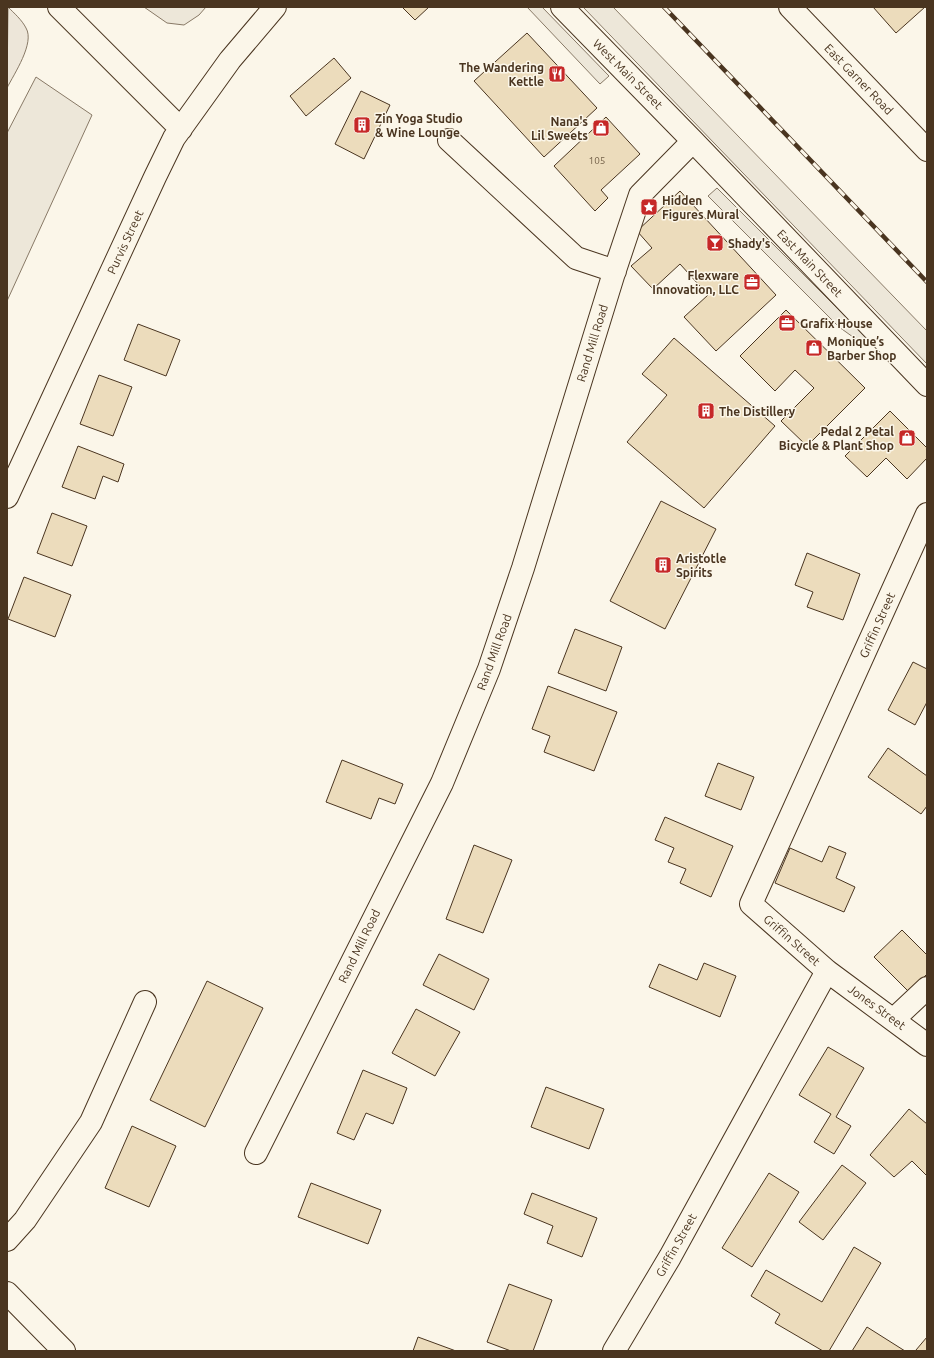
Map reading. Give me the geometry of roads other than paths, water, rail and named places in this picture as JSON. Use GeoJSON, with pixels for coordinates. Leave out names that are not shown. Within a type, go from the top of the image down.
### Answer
{"type":"FeatureCollection","features":[{"type":"Feature","properties":{"kind":"street"},"geometry":{"type":"LineString","coordinates":[[59,7],[181,129]]}},
{"type":"Feature","properties":{"kind":"street","name":"Purvis Street"},"geometry":{"type":"LineString","coordinates":[[7,497],[155,176],[181,129],[230,60],[275,7]]}},
{"type":"Feature","properties":{"kind":"street","name":"West Main Street"},"geometry":{"type":"LineString","coordinates":[[562,7],[693,140]]}},
{"type":"Feature","properties":{"kind":"street","name":"East Garner Road"},"geometry":{"type":"LineString","coordinates":[[790,7],[927,150]]}},
{"type":"Feature","properties":{"kind":"street"},"geometry":{"type":"LineString","coordinates":[[449,140],[576,258],[615,271]]}},
{"type":"Feature","properties":{"kind":"street","name":"Rand Mill Road"},"geometry":{"type":"LineString","coordinates":[[256,1154],[442,783],[489,669],[523,568],[640,195],[693,140]]}},
{"type":"Feature","properties":{"kind":"street","name":"East Main Street"},"geometry":{"type":"LineString","coordinates":[[693,140],[927,385]]}},
{"type":"Feature","properties":{"kind":"street","name":"Griffin Street"},"geometry":{"type":"LineString","coordinates":[[614,1351],[674,1250],[827,971],[751,904],[927,514]]}},
{"type":"Feature","properties":{"kind":"street","name":"Jones Street"},"geometry":{"type":"LineString","coordinates":[[827,971],[927,1044]]}},
{"type":"Feature","properties":{"kind":"street"},"geometry":{"type":"LineString","coordinates":[[894,1019],[927,988]]}},
{"type":"Feature","properties":{"kind":"street"},"geometry":{"type":"LineString","coordinates":[[7,1240],[25,1220],[90,1122],[145,1002]]}},
{"type":"Feature","properties":{"kind":"street"},"geometry":{"type":"LineString","coordinates":[[7,1293],[64,1351]]}},
{"type":"Feature","properties":{"kind":"railway"},"geometry":{"type":"LineString","coordinates":[[664,7],[927,282]]}},
{"type":"Feature","properties":{"kind":"place","name":"The Wandering Kettle"},"geometry":{"type":"Point","coordinates":[557,74]}},
{"type":"Feature","properties":{"kind":"place","name":"Zin Yoga Studio & Wine Lounge"},"geometry":{"type":"Point","coordinates":[362,125]}},
{"type":"Feature","properties":{"kind":"place","name":"Nana's Lil Sweets"},"geometry":{"type":"Point","coordinates":[601,128]}},
{"type":"Feature","properties":{"kind":"place","name":"Hidden Figures Mural"},"geometry":{"type":"Point","coordinates":[649,207]}},
{"type":"Feature","properties":{"kind":"place","name":"Shady's"},"geometry":{"type":"Point","coordinates":[715,243]}},
{"type":"Feature","properties":{"kind":"place","name":"Flexware Innovation, LLC"},"geometry":{"type":"Point","coordinates":[752,282]}},
{"type":"Feature","properties":{"kind":"place","name":"Grafix House"},"geometry":{"type":"Point","coordinates":[787,323]}},
{"type":"Feature","properties":{"kind":"place","name":"Monique’s Barber Shop"},"geometry":{"type":"Point","coordinates":[814,348]}},
{"type":"Feature","properties":{"kind":"place","name":"The Distillery"},"geometry":{"type":"Point","coordinates":[706,411]}},
{"type":"Feature","properties":{"kind":"place","name":"Pedal 2 Petal Bicycle & Plant Shop"},"geometry":{"type":"Point","coordinates":[907,438]}},
{"type":"Feature","properties":{"kind":"place","name":"Aristotle Spirits"},"geometry":{"type":"Point","coordinates":[663,565]}}]}
